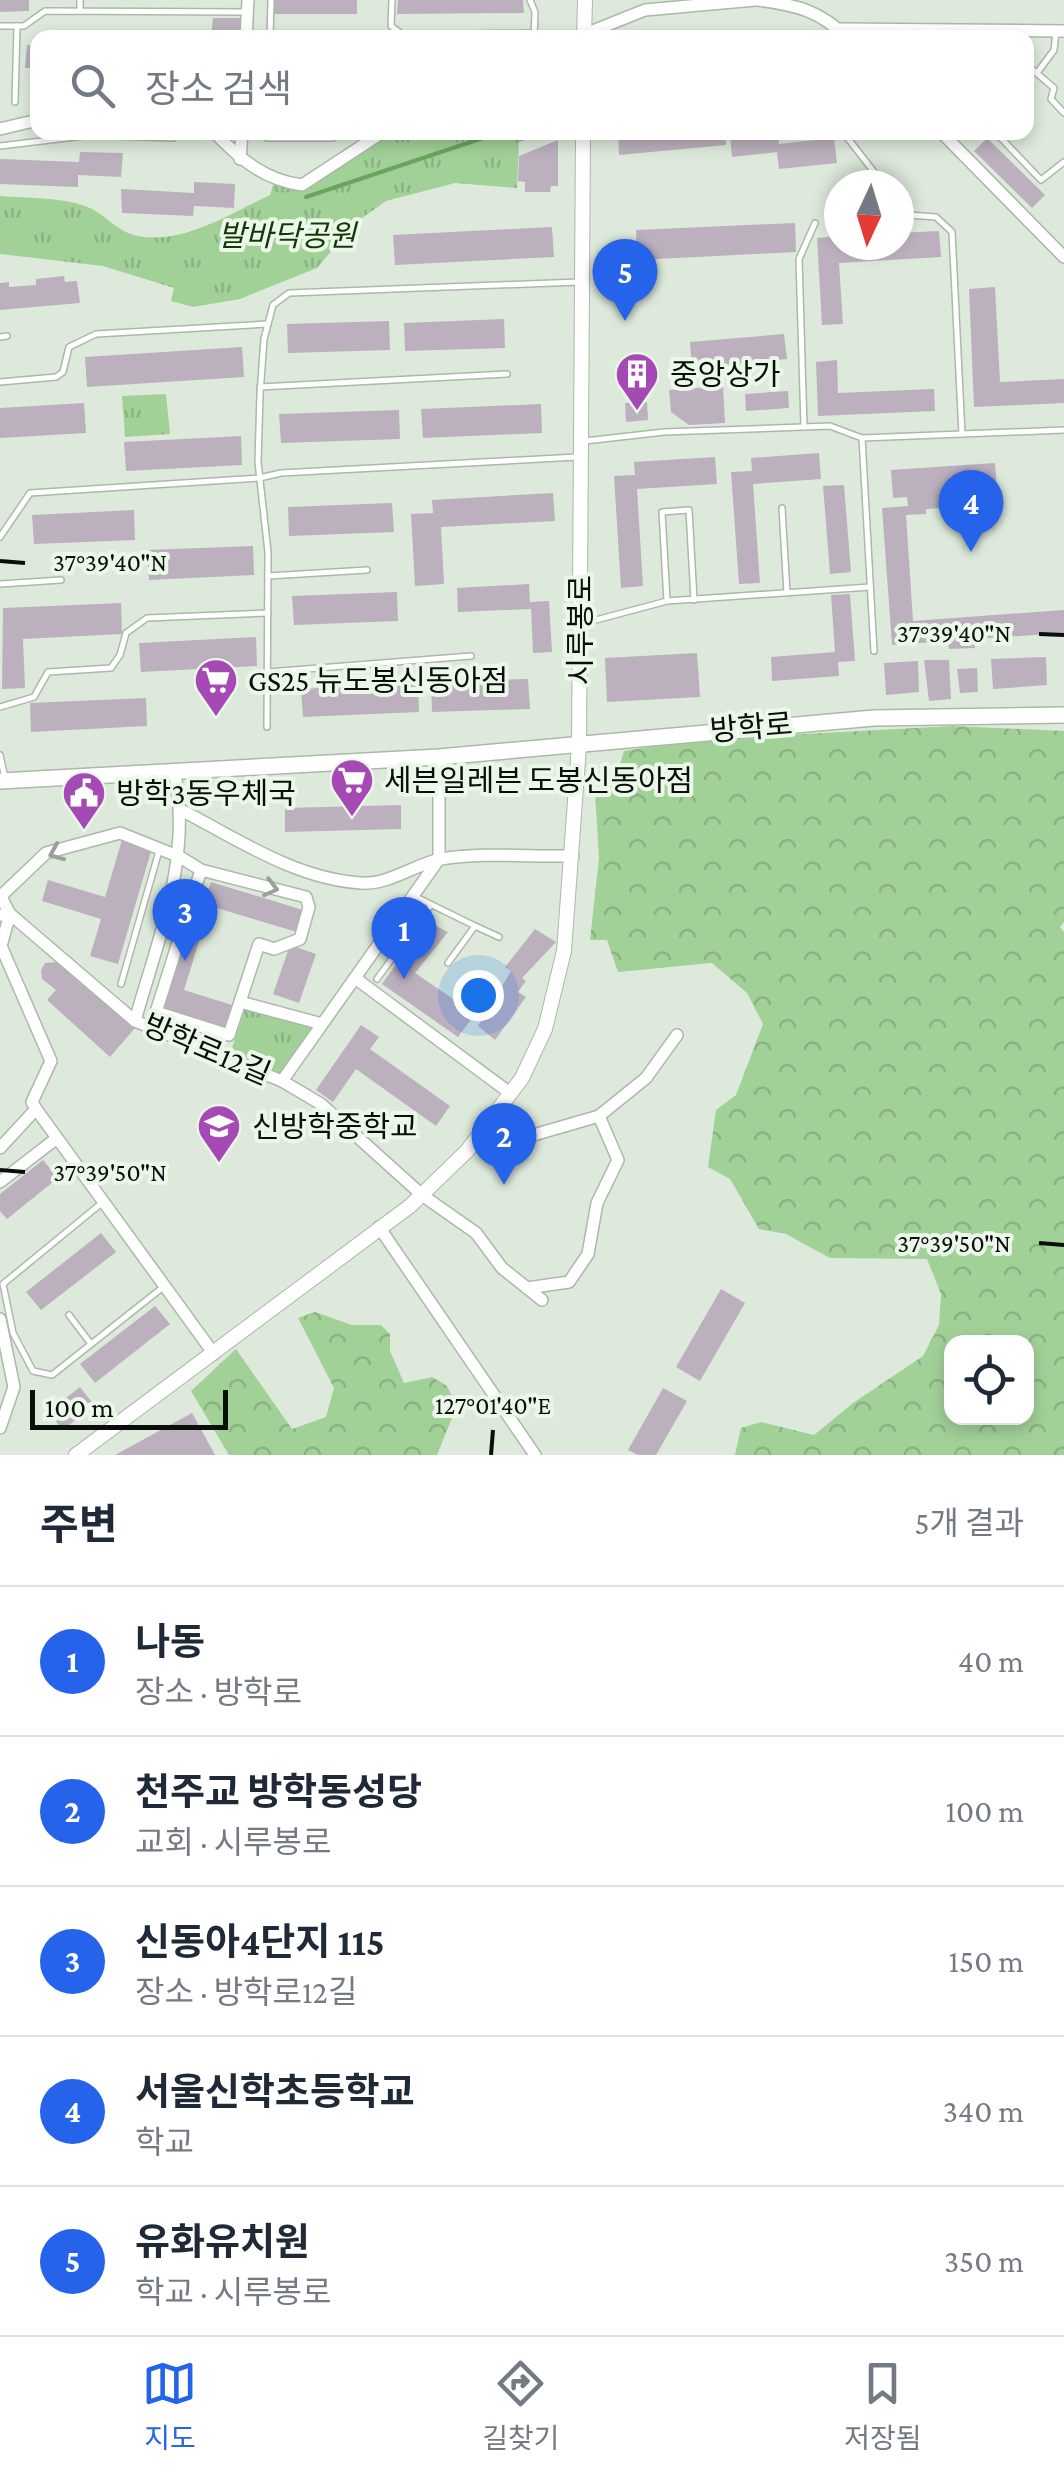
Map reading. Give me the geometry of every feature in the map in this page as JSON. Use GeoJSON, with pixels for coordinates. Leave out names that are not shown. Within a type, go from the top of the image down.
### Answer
{"type":"FeatureCollection","features":[{"type":"Feature","properties":{"kind":"main road","name":"방학로"},"geometry":{"type":"LineString","coordinates":[[3,781],[440,757],[837,720],[1064,715]]}},
{"type":"Feature","properties":{"kind":"street"},"geometry":{"type":"LineString","coordinates":[[582,30],[585,0]]}},
{"type":"Feature","properties":{"kind":"street"},"geometry":{"type":"LineString","coordinates":[[598,30],[646,10],[756,0],[804,6],[839,30]]}},
{"type":"Feature","properties":{"kind":"street"},"geometry":{"type":"LineString","coordinates":[[1034,31],[1060,31],[1064,19]]}},
{"type":"Feature","properties":{"kind":"street"},"geometry":{"type":"LineString","coordinates":[[0,129],[30,122]]}},
{"type":"Feature","properties":{"kind":"street"},"geometry":{"type":"LineString","coordinates":[[222,140],[240,159],[267,176],[302,185],[370,140]]}},
{"type":"Feature","properties":{"kind":"street"},"geometry":{"type":"LineString","coordinates":[[240,159],[241,140]]}},
{"type":"Feature","properties":{"kind":"street","name":"시루봉로"},"geometry":{"type":"LineString","coordinates":[[76,1455],[422,1195],[467,1150],[497,1111],[545,1029],[564,951],[579,746],[583,140]]}},
{"type":"Feature","properties":{"kind":"street"},"geometry":{"type":"LineString","coordinates":[[949,140],[1064,257]]}},
{"type":"Feature","properties":{"kind":"street"},"geometry":{"type":"LineString","coordinates":[[282,1081],[439,860],[440,757]]}},
{"type":"Feature","properties":{"kind":"street"},"geometry":{"type":"LineString","coordinates":[[135,1021],[180,857],[183,811],[174,770]]}},
{"type":"Feature","properties":{"kind":"street"},"geometry":{"type":"LineString","coordinates":[[183,811],[285,864],[328,878],[365,884],[415,872],[439,860],[572,856]]}},
{"type":"Feature","properties":{"kind":"street"},"geometry":{"type":"LineString","coordinates":[[1,896],[46,853],[120,833],[180,857],[201,870],[306,897],[309,907],[300,938],[274,949],[259,944],[229,1036],[156,1012],[201,870]]}},
{"type":"Feature","properties":{"kind":"street","name":"방학로12길"},"geometry":{"type":"LineString","coordinates":[[1,896],[5,915],[135,1021],[282,1081],[322,1104],[422,1195]]}},
{"type":"Feature","properties":{"kind":"street"},"geometry":{"type":"LineString","coordinates":[[5,915],[0,947],[51,1061],[32,1102],[214,1354]]}},
{"type":"Feature","properties":{"kind":"street"},"geometry":{"type":"LineString","coordinates":[[355,978],[510,1093]]}},
{"type":"Feature","properties":{"kind":"street"},"geometry":{"type":"LineString","coordinates":[[240,1002],[322,1024]]}},
{"type":"Feature","properties":{"kind":"street"},"geometry":{"type":"LineString","coordinates":[[497,1111],[530,1136],[599,1116],[646,1078],[677,1035]]}},
{"type":"Feature","properties":{"kind":"street"},"geometry":{"type":"LineString","coordinates":[[0,1148],[36,1109]]}},
{"type":"Feature","properties":{"kind":"street"},"geometry":{"type":"LineString","coordinates":[[527,1288],[569,1282],[588,1254],[597,1203],[618,1160],[599,1116]]}},
{"type":"Feature","properties":{"kind":"street"},"geometry":{"type":"LineString","coordinates":[[0,1182],[57,1138]]}},
{"type":"Feature","properties":{"kind":"street"},"geometry":{"type":"LineString","coordinates":[[422,1195],[476,1233],[502,1268],[542,1300]]}},
{"type":"Feature","properties":{"kind":"street"},"geometry":{"type":"LineString","coordinates":[[379,1227],[533,1453]]}},
{"type":"Feature","properties":{"kind":"street"},"geometry":{"type":"LineString","coordinates":[[0,1319],[14,1386],[0,1428]]}},
{"type":"Feature","properties":{"kind":"lane"},"geometry":{"type":"LineString","coordinates":[[80,0],[80,11]]}},
{"type":"Feature","properties":{"kind":"lane"},"geometry":{"type":"LineString","coordinates":[[270,30],[272,0]]}},
{"type":"Feature","properties":{"kind":"lane"},"geometry":{"type":"LineString","coordinates":[[392,0],[391,26],[396,30]]}},
{"type":"Feature","properties":{"kind":"lane"},"geometry":{"type":"LineString","coordinates":[[530,0],[535,12],[534,30]]}},
{"type":"Feature","properties":{"kind":"lane"},"geometry":{"type":"LineString","coordinates":[[0,26],[17,26],[46,11],[248,6]]}},
{"type":"Feature","properties":{"kind":"lane"},"geometry":{"type":"LineString","coordinates":[[16,102],[17,26]]}},
{"type":"Feature","properties":{"kind":"lane"},"geometry":{"type":"LineString","coordinates":[[1037,73],[1054,50],[1060,31]]}},
{"type":"Feature","properties":{"kind":"lane"},"geometry":{"type":"LineString","coordinates":[[1034,71],[1054,88],[1052,99],[1064,113]]}},
{"type":"Feature","properties":{"kind":"lane"},"geometry":{"type":"LineString","coordinates":[[0,146],[35,140]]}},
{"type":"Feature","properties":{"kind":"lane"},"geometry":{"type":"LineString","coordinates":[[850,140],[873,170]]}},
{"type":"Feature","properties":{"kind":"lane"},"geometry":{"type":"LineString","coordinates":[[1003,140],[1041,180],[1064,162]]}},
{"type":"Feature","properties":{"kind":"lane"},"geometry":{"type":"LineString","coordinates":[[914,215],[936,217],[952,232],[962,434]]}},
{"type":"Feature","properties":{"kind":"lane"},"geometry":{"type":"LineString","coordinates":[[804,427],[799,259],[815,223]]}},
{"type":"Feature","properties":{"kind":"lane"},"geometry":{"type":"LineString","coordinates":[[267,727],[268,576],[260,478],[260,387],[273,305],[289,293],[582,282]]}},
{"type":"Feature","properties":{"kind":"lane"},"geometry":{"type":"LineString","coordinates":[[0,382],[56,377],[63,372],[69,348],[96,334],[268,324]]}},
{"type":"Feature","properties":{"kind":"lane"},"geometry":{"type":"LineString","coordinates":[[260,387],[507,374]]}},
{"type":"Feature","properties":{"kind":"lane"},"geometry":{"type":"LineString","coordinates":[[0,537],[30,493],[260,478],[581,449],[664,432],[830,426],[862,438],[1064,430]]}},
{"type":"Feature","properties":{"kind":"lane"},"geometry":{"type":"LineString","coordinates":[[862,438],[874,652]]}},
{"type":"Feature","properties":{"kind":"lane"},"geometry":{"type":"LineString","coordinates":[[782,508],[787,593]]}},
{"type":"Feature","properties":{"kind":"lane"},"geometry":{"type":"LineString","coordinates":[[668,602],[662,512],[689,510],[694,600]]}},
{"type":"Feature","properties":{"kind":"lane"},"geometry":{"type":"LineString","coordinates":[[268,576],[367,570]]}},
{"type":"Feature","properties":{"kind":"lane"},"geometry":{"type":"LineString","coordinates":[[0,584],[61,580]]}},
{"type":"Feature","properties":{"kind":"lane"},"geometry":{"type":"LineString","coordinates":[[580,624],[668,602],[870,587]]}},
{"type":"Feature","properties":{"kind":"lane"},"geometry":{"type":"LineString","coordinates":[[0,707],[34,697],[48,672],[111,668],[120,655],[126,632],[147,618],[268,613]]}},
{"type":"Feature","properties":{"kind":"lane"},"geometry":{"type":"LineString","coordinates":[[268,672],[471,656]]}},
{"type":"Feature","properties":{"kind":"lane"},"geometry":{"type":"LineString","coordinates":[[0,755],[3,781]]}},
{"type":"Feature","properties":{"kind":"lane"},"geometry":{"type":"LineString","coordinates":[[121,984],[160,848]]}},
{"type":"Feature","properties":{"kind":"lane"},"geometry":{"type":"LineString","coordinates":[[413,896],[499,938]]}},
{"type":"Feature","properties":{"kind":"lane"},"geometry":{"type":"LineString","coordinates":[[377,979],[431,904]]}},
{"type":"Feature","properties":{"kind":"lane"},"geometry":{"type":"LineString","coordinates":[[448,964],[476,926]]}},
{"type":"Feature","properties":{"kind":"lane"},"geometry":{"type":"LineString","coordinates":[[103,1202],[4,1284],[2,1290],[13,1332],[37,1375],[52,1375],[165,1286]]}},
{"type":"Feature","properties":{"kind":"lane"},"geometry":{"type":"LineString","coordinates":[[69,1315],[91,1344]]}},
{"type":"Feature","properties":{"kind":"green space","name":"발바닥공원"},"geometry":{"type":"Polygon","coordinates":[[[382,140],[525,140],[519,142],[517,188],[455,183],[386,201],[355,223],[317,268],[240,299],[193,307],[171,301],[174,288],[103,266],[0,254],[0,196],[75,203],[92,209],[130,234],[155,238],[206,226],[270,195],[273,185],[303,191],[382,140]]]}},
{"type":"Feature","properties":{"kind":"green space"},"geometry":{"type":"Polygon","coordinates":[[[166,394],[170,434],[125,437],[122,396],[166,394]]]}},
{"type":"Feature","properties":{"kind":"green space"},"geometry":{"type":"Polygon","coordinates":[[[953,726],[1064,731],[1064,922],[1060,927],[1064,932],[1064,1455],[735,1455],[741,1428],[761,1422],[814,1435],[853,1403],[923,1356],[939,1325],[941,1294],[927,1259],[830,1258],[786,1234],[759,1229],[730,1179],[708,1167],[716,1110],[736,1095],[763,1024],[747,993],[712,963],[618,972],[607,940],[590,940],[599,858],[595,792],[616,777],[624,751],[695,740],[953,726]]]}},
{"type":"Feature","properties":{"kind":"green space"},"geometry":{"type":"Polygon","coordinates":[[[245,1009],[314,1028],[281,1073],[230,1054],[245,1009]]]}},
{"type":"Feature","properties":{"kind":"green space"},"geometry":{"type":"Polygon","coordinates":[[[315,1312],[352,1325],[381,1325],[390,1334],[390,1351],[404,1383],[432,1377],[447,1386],[457,1406],[437,1455],[229,1455],[191,1391],[236,1349],[292,1429],[326,1417],[334,1388],[298,1318],[315,1312]]]}},
{"type":"Feature","properties":{"kind":"building"},"geometry":{"type":"Polygon","coordinates":[[[0,0],[29,0],[29,11],[0,12],[0,0]]]}},
{"type":"Feature","properties":{"kind":"building"},"geometry":{"type":"Polygon","coordinates":[[[275,0],[357,0],[357,14],[274,14],[275,0]]]}},
{"type":"Feature","properties":{"kind":"building"},"geometry":{"type":"Polygon","coordinates":[[[398,0],[523,0],[524,13],[397,14],[398,0]]]}},
{"type":"Feature","properties":{"kind":"building"},"geometry":{"type":"Polygon","coordinates":[[[213,18],[241,18],[240,30],[212,30],[213,18]]]}},
{"type":"Feature","properties":{"kind":"building"},"geometry":{"type":"Polygon","coordinates":[[[27,45],[30,45],[30,68],[25,68],[27,45]]]}},
{"type":"Feature","properties":{"kind":"building"},"geometry":{"type":"Polygon","coordinates":[[[558,140],[558,186],[551,186],[550,192],[525,192],[525,182],[518,181],[519,156],[558,140]]]}},
{"type":"Feature","properties":{"kind":"building"},"geometry":{"type":"Polygon","coordinates":[[[618,140],[726,140],[726,145],[619,155],[618,140]]]}},
{"type":"Feature","properties":{"kind":"building"},"geometry":{"type":"Polygon","coordinates":[[[730,140],[779,140],[779,144],[834,140],[837,163],[779,169],[777,152],[732,157],[730,140]]]}},
{"type":"Feature","properties":{"kind":"building"},"geometry":{"type":"Polygon","coordinates":[[[989,140],[1045,195],[1032,208],[974,151],[989,140]]]}},
{"type":"Feature","properties":{"kind":"building"},"geometry":{"type":"Polygon","coordinates":[[[80,152],[123,153],[121,177],[78,175],[78,187],[0,184],[0,159],[79,162],[80,152]]]}},
{"type":"Feature","properties":{"kind":"building"},"geometry":{"type":"Polygon","coordinates":[[[194,182],[235,184],[234,208],[194,206],[193,216],[122,213],[121,189],[194,193],[194,182]]]}},
{"type":"Feature","properties":{"kind":"building"},"geometry":{"type":"Polygon","coordinates":[[[795,223],[796,252],[637,260],[636,230],[795,223]]]}},
{"type":"Feature","properties":{"kind":"building"},"geometry":{"type":"Polygon","coordinates":[[[552,227],[554,257],[395,265],[393,235],[552,227]]]}},
{"type":"Feature","properties":{"kind":"building"},"geometry":{"type":"Polygon","coordinates":[[[939,231],[941,257],[914,259],[914,232],[939,231]]]}},
{"type":"Feature","properties":{"kind":"building"},"geometry":{"type":"Polygon","coordinates":[[[824,237],[824,260],[890,260],[839,263],[843,324],[822,325],[817,238],[824,237]]]}},
{"type":"Feature","properties":{"kind":"building"},"geometry":{"type":"Polygon","coordinates":[[[64,276],[65,282],[77,281],[80,303],[0,310],[0,283],[9,282],[9,287],[36,285],[36,279],[64,276]]]}},
{"type":"Feature","properties":{"kind":"building"},"geometry":{"type":"Polygon","coordinates":[[[995,287],[1000,382],[1064,379],[1064,403],[974,407],[969,289],[995,287]]]}},
{"type":"Feature","properties":{"kind":"building"},"geometry":{"type":"Polygon","coordinates":[[[504,319],[505,348],[405,351],[404,323],[504,319]]]}},
{"type":"Feature","properties":{"kind":"building"},"geometry":{"type":"Polygon","coordinates":[[[389,321],[390,350],[288,353],[287,324],[389,321]]]}},
{"type":"Feature","properties":{"kind":"building"},"geometry":{"type":"Polygon","coordinates":[[[784,334],[787,359],[692,368],[690,342],[784,334]]]}},
{"type":"Feature","properties":{"kind":"building"},"geometry":{"type":"Polygon","coordinates":[[[242,347],[244,377],[87,387],[85,357],[242,347]]]}},
{"type":"Feature","properties":{"kind":"building"},"geometry":{"type":"Polygon","coordinates":[[[837,360],[838,393],[934,389],[935,411],[818,416],[816,362],[837,360]]]}},
{"type":"Feature","properties":{"kind":"building"},"geometry":{"type":"Polygon","coordinates":[[[723,386],[725,423],[689,425],[671,412],[669,390],[723,386]]]}},
{"type":"Feature","properties":{"kind":"building"},"geometry":{"type":"Polygon","coordinates":[[[788,391],[789,408],[746,411],[745,394],[788,391]]]}},
{"type":"Feature","properties":{"kind":"building","name":"중앙상가"},"geometry":{"type":"Polygon","coordinates":[[[647,402],[648,420],[626,422],[625,403],[647,402]]]}},
{"type":"Feature","properties":{"kind":"building"},"geometry":{"type":"Polygon","coordinates":[[[84,403],[86,433],[0,438],[0,408],[84,403]]]}},
{"type":"Feature","properties":{"kind":"building"},"geometry":{"type":"Polygon","coordinates":[[[541,404],[542,433],[423,438],[421,409],[541,404]]]}},
{"type":"Feature","properties":{"kind":"building"},"geometry":{"type":"Polygon","coordinates":[[[399,410],[400,439],[281,443],[279,414],[399,410]]]}},
{"type":"Feature","properties":{"kind":"building"},"geometry":{"type":"Polygon","coordinates":[[[241,436],[242,465],[126,471],[124,442],[241,436]]]}},
{"type":"Feature","properties":{"kind":"building"},"geometry":{"type":"Polygon","coordinates":[[[819,453],[821,479],[753,484],[760,583],[739,584],[731,472],[752,471],[751,458],[819,453]]]}},
{"type":"Feature","properties":{"kind":"building"},"geometry":{"type":"Polygon","coordinates":[[[715,457],[717,484],[637,489],[643,586],[621,588],[614,476],[635,475],[634,462],[715,457]]]}},
{"type":"Feature","properties":{"kind":"building"},"geometry":{"type":"Polygon","coordinates":[[[995,463],[998,504],[926,509],[926,514],[906,515],[913,621],[1064,610],[1064,633],[974,639],[975,648],[949,649],[948,641],[892,645],[882,508],[908,506],[907,497],[893,498],[891,470],[995,463]]]}},
{"type":"Feature","properties":{"kind":"building"},"geometry":{"type":"Polygon","coordinates":[[[844,485],[851,572],[830,574],[823,486],[844,485]]]}},
{"type":"Feature","properties":{"kind":"building"},"geometry":{"type":"Polygon","coordinates":[[[553,493],[555,521],[441,527],[444,584],[415,586],[411,514],[433,513],[432,500],[553,493]]]}},
{"type":"Feature","properties":{"kind":"building"},"geometry":{"type":"Polygon","coordinates":[[[392,503],[394,532],[289,536],[288,507],[392,503]]]}},
{"type":"Feature","properties":{"kind":"building"},"geometry":{"type":"Polygon","coordinates":[[[134,510],[135,540],[34,544],[32,515],[134,510]]]}},
{"type":"Feature","properties":{"kind":"building"},"geometry":{"type":"Polygon","coordinates":[[[253,546],[254,575],[149,580],[147,550],[253,546]]]}},
{"type":"Feature","properties":{"kind":"building"},"geometry":{"type":"Polygon","coordinates":[[[529,584],[530,602],[549,601],[552,652],[533,653],[531,609],[458,612],[457,588],[529,584]]]}},
{"type":"Feature","properties":{"kind":"building"},"geometry":{"type":"Polygon","coordinates":[[[397,592],[398,621],[294,625],[292,596],[397,592]]]}},
{"type":"Feature","properties":{"kind":"building"},"geometry":{"type":"Polygon","coordinates":[[[850,594],[855,661],[838,662],[839,676],[772,681],[771,657],[835,652],[831,595],[850,594]]]}},
{"type":"Feature","properties":{"kind":"building"},"geometry":{"type":"Polygon","coordinates":[[[121,603],[122,634],[23,639],[25,688],[2,689],[3,608],[121,603]]]}},
{"type":"Feature","properties":{"kind":"building"},"geometry":{"type":"Polygon","coordinates":[[[256,637],[257,666],[141,672],[139,643],[256,637]]]}},
{"type":"Feature","properties":{"kind":"building"},"geometry":{"type":"Polygon","coordinates":[[[697,653],[700,697],[607,702],[605,658],[697,653]]]}},
{"type":"Feature","properties":{"kind":"building"},"geometry":{"type":"Polygon","coordinates":[[[1046,657],[1047,685],[993,689],[991,659],[1046,657]]]}},
{"type":"Feature","properties":{"kind":"building"},"geometry":{"type":"Polygon","coordinates":[[[924,660],[949,660],[951,699],[929,701],[924,660]]]}},
{"type":"Feature","properties":{"kind":"building"},"geometry":{"type":"Polygon","coordinates":[[[918,661],[919,692],[886,695],[884,663],[918,661]]]}},
{"type":"Feature","properties":{"kind":"building"},"geometry":{"type":"Polygon","coordinates":[[[977,668],[978,692],[960,693],[957,669],[977,668]]]}},
{"type":"Feature","properties":{"kind":"building"},"geometry":{"type":"Polygon","coordinates":[[[528,679],[530,709],[432,712],[431,682],[528,679]]]}},
{"type":"Feature","properties":{"kind":"building"},"geometry":{"type":"Polygon","coordinates":[[[418,683],[419,712],[303,717],[301,689],[418,683]]]}},
{"type":"Feature","properties":{"kind":"building"},"geometry":{"type":"Polygon","coordinates":[[[146,698],[147,726],[31,732],[30,703],[146,698]]]}},
{"type":"Feature","properties":{"kind":"building"},"geometry":{"type":"Polygon","coordinates":[[[401,805],[401,829],[285,832],[285,808],[401,805]]]}},
{"type":"Feature","properties":{"kind":"building"},"geometry":{"type":"Polygon","coordinates":[[[122,840],[152,848],[118,964],[90,956],[101,919],[42,901],[48,880],[105,897],[122,840]]]}},
{"type":"Feature","properties":{"kind":"building"},"geometry":{"type":"Polygon","coordinates":[[[211,882],[303,910],[297,932],[210,906],[184,990],[232,1005],[224,1029],[163,1008],[198,892],[207,893],[211,882]]]}},
{"type":"Feature","properties":{"kind":"building"},"geometry":{"type":"Polygon","coordinates":[[[426,921],[448,932],[415,973],[475,1014],[458,1037],[382,984],[426,921]]]}},
{"type":"Feature","properties":{"kind":"building"},"geometry":{"type":"Polygon","coordinates":[[[535,929],[556,942],[522,978],[526,981],[518,992],[526,997],[495,1040],[478,1026],[511,971],[505,967],[535,929]]]}},
{"type":"Feature","properties":{"kind":"building"},"geometry":{"type":"Polygon","coordinates":[[[290,945],[316,954],[299,1003],[273,994],[290,945]]]}},
{"type":"Feature","properties":{"kind":"building"},"geometry":{"type":"Polygon","coordinates":[[[57,962],[135,1028],[110,1057],[47,1000],[56,990],[42,979],[41,970],[45,963],[57,962]]]}},
{"type":"Feature","properties":{"kind":"building"},"geometry":{"type":"Polygon","coordinates":[[[361,1025],[379,1037],[370,1049],[450,1106],[436,1126],[356,1069],[333,1102],[316,1090],[361,1025]]]}},
{"type":"Feature","properties":{"kind":"building"},"geometry":{"type":"Polygon","coordinates":[[[43,1160],[58,1178],[7,1219],[0,1211],[0,1194],[43,1160]]]}},
{"type":"Feature","properties":{"kind":"building"},"geometry":{"type":"Polygon","coordinates":[[[101,1233],[116,1252],[41,1310],[26,1292],[101,1233]]]}},
{"type":"Feature","properties":{"kind":"building"},"geometry":{"type":"Polygon","coordinates":[[[721,1289],[745,1303],[700,1381],[676,1367],[721,1289]]]}},
{"type":"Feature","properties":{"kind":"building"},"geometry":{"type":"Polygon","coordinates":[[[155,1306],[170,1324],[95,1383],[80,1364],[155,1306]]]}},
{"type":"Feature","properties":{"kind":"building"},"geometry":{"type":"Polygon","coordinates":[[[80,1387],[94,1405],[63,1430],[48,1412],[80,1387]]]}},
{"type":"Feature","properties":{"kind":"building"},"geometry":{"type":"Polygon","coordinates":[[[663,1388],[687,1401],[656,1455],[638,1455],[628,1450],[663,1388]]]}},
{"type":"Feature","properties":{"kind":"building"},"geometry":{"type":"Polygon","coordinates":[[[192,1413],[215,1455],[115,1455],[192,1413]]]}},
{"type":"Feature","properties":{"kind":"waterway"},"geometry":{"type":"LineString","coordinates":[[306,197],[477,140]]}},
{"type":"Feature","properties":{"kind":"place","name":"유화유치원"},"geometry":{"type":"Point","coordinates":[625,321]}},
{"type":"Feature","properties":{"kind":"place","name":"중앙상가"},"geometry":{"type":"Point","coordinates":[637,412]}},
{"type":"Feature","properties":{"kind":"place","name":"서울신학초등학교"},"geometry":{"type":"Point","coordinates":[971,552]}},
{"type":"Feature","properties":{"kind":"place","name":"GS25 뉴도봉신동아점"},"geometry":{"type":"Point","coordinates":[216,718]}},
{"type":"Feature","properties":{"kind":"place","name":"세븐일레븐 도봉신동아점"},"geometry":{"type":"Point","coordinates":[352,818]}},
{"type":"Feature","properties":{"kind":"place","name":"방학3동우체국"},"geometry":{"type":"Point","coordinates":[84,831]}},
{"type":"Feature","properties":{"kind":"place","name":"신동아4단지 115"},"geometry":{"type":"Point","coordinates":[185,961]}},
{"type":"Feature","properties":{"kind":"place","name":"나동"},"geometry":{"type":"Point","coordinates":[404,979]}},
{"type":"Feature","properties":{"kind":"place","name":"신방학중학교"},"geometry":{"type":"Point","coordinates":[219,1164]}},
{"type":"Feature","properties":{"kind":"place","name":"천주교 방학동성당"},"geometry":{"type":"Point","coordinates":[504,1185]}}]}
